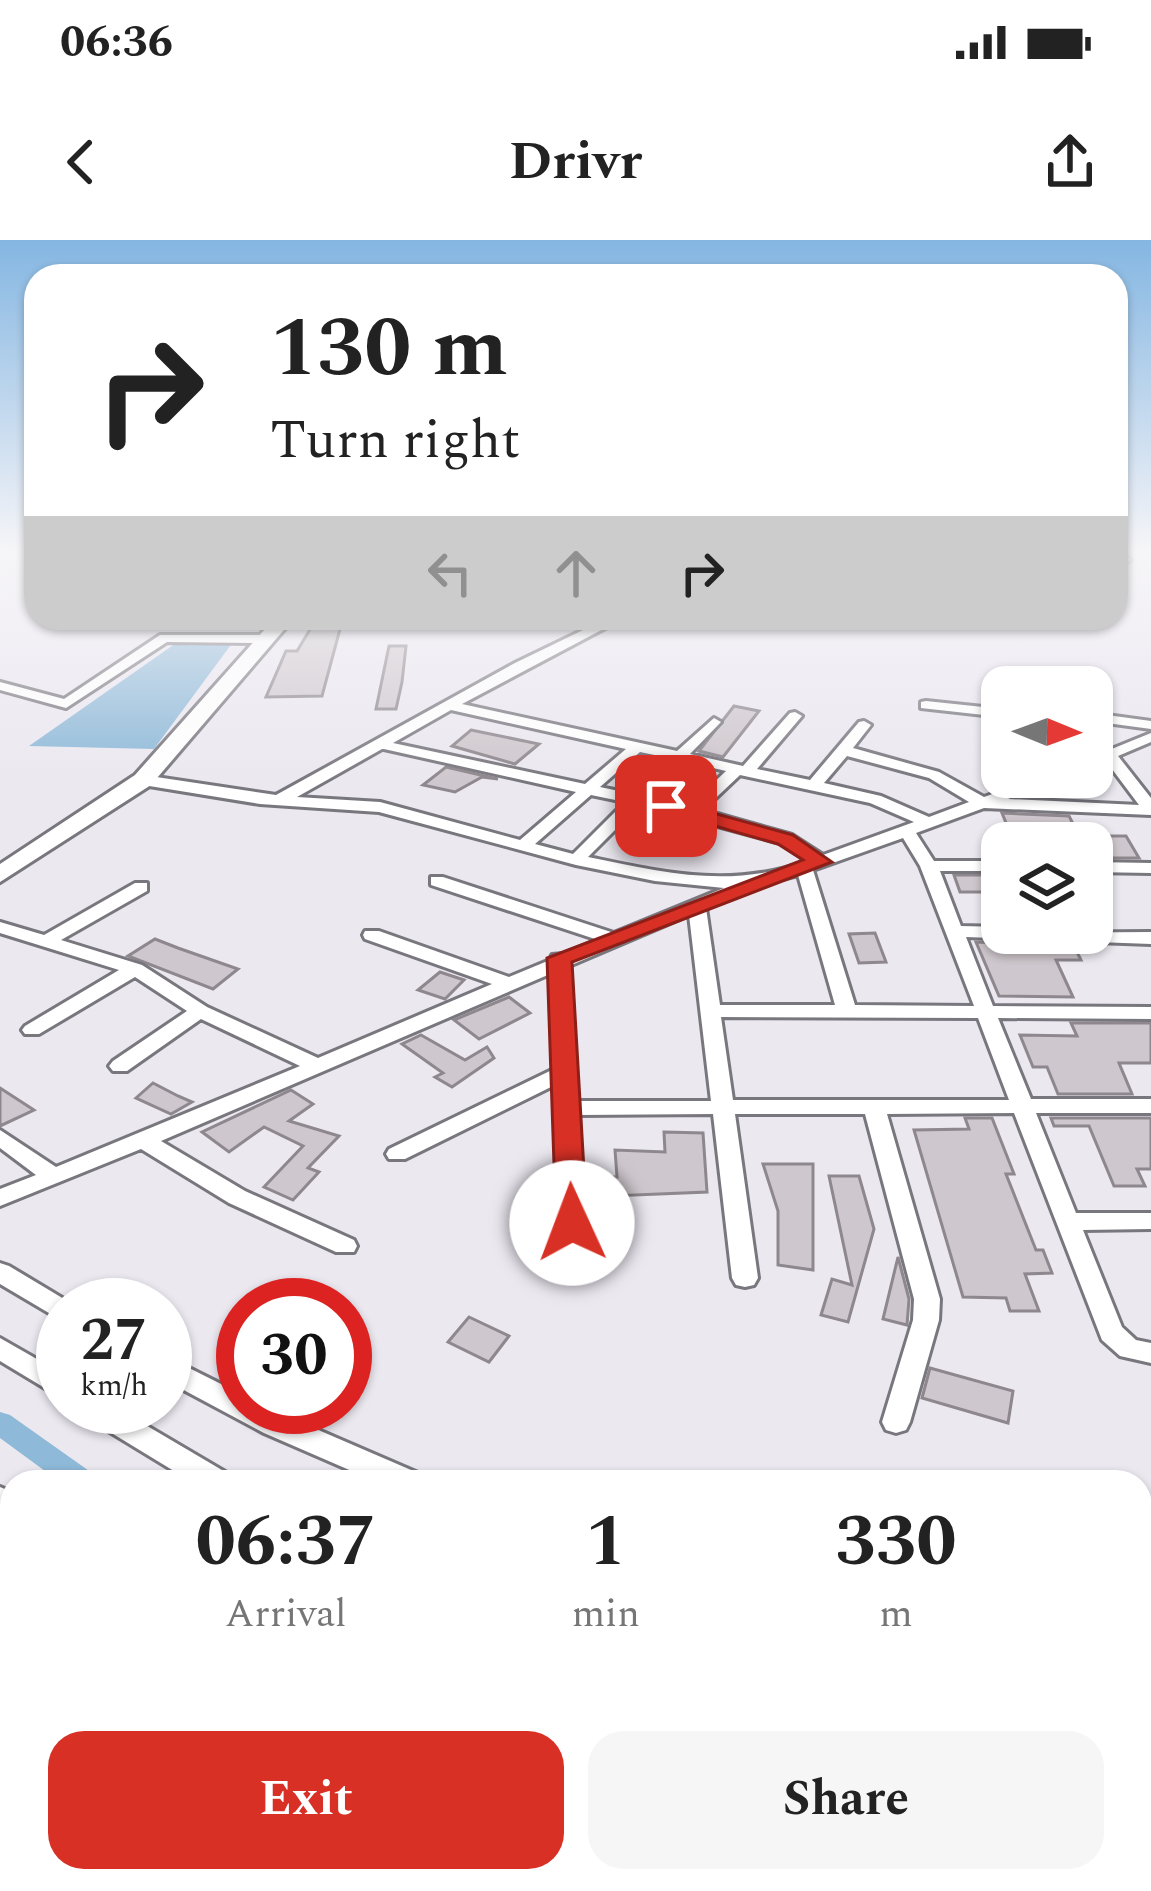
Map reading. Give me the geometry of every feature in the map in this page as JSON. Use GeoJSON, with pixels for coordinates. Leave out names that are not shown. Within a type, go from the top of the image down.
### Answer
{"type":"FeatureCollection","features":[{"type":"Feature","properties":{"kind":"main road"},"geometry":{"type":"LineString","coordinates":[[0,875],[143,780],[274,630]]}},
{"type":"Feature","properties":{"kind":"street"},"geometry":{"type":"LineString","coordinates":[[279,801],[312,778],[384,745],[595,630]]}},
{"type":"Feature","properties":{"kind":"street"},"geometry":{"type":"LineString","coordinates":[[0,686],[66,704],[164,638],[266,639]]}},
{"type":"Feature","properties":{"kind":"street"},"geometry":{"type":"LineString","coordinates":[[926,705],[981,711]]}},
{"type":"Feature","properties":{"kind":"street"},"geometry":{"type":"LineString","coordinates":[[451,706],[875,800],[918,827],[982,1011],[1111,1333],[1129,1349],[1151,1353]]}},
{"type":"Feature","properties":{"kind":"street"},"geometry":{"type":"LineString","coordinates":[[692,812],[795,716]]}},
{"type":"Feature","properties":{"kind":"street"},"geometry":{"type":"LineString","coordinates":[[1113,720],[1151,725]]}},
{"type":"Feature","properties":{"kind":"street"},"geometry":{"type":"LineString","coordinates":[[576,860],[714,722]]}},
{"type":"Feature","properties":{"kind":"street"},"geometry":{"type":"LineString","coordinates":[[813,787],[865,725]]}},
{"type":"Feature","properties":{"kind":"street"},"geometry":{"type":"LineString","coordinates":[[1113,753],[1151,737]]}},
{"type":"Feature","properties":{"kind":"street"},"geometry":{"type":"LineString","coordinates":[[384,745],[692,812],[785,839],[812,865],[847,1011]]}},
{"type":"Feature","properties":{"kind":"street"},"geometry":{"type":"LineString","coordinates":[[523,845],[635,749]]}},
{"type":"Feature","properties":{"kind":"street"},"geometry":{"type":"LineString","coordinates":[[843,750],[934,775],[982,803],[1151,809]]}},
{"type":"Feature","properties":{"kind":"street"},"geometry":{"type":"LineString","coordinates":[[1113,760],[1151,809]]}},
{"type":"Feature","properties":{"kind":"street"},"geometry":{"type":"LineString","coordinates":[[143,780],[279,801],[380,807],[576,860],[680,880],[754,882]]}},
{"type":"Feature","properties":{"kind":"street"},"geometry":{"type":"LineString","coordinates":[[0,1198],[146,1142],[560,958],[754,882],[996,798]]}},
{"type":"Feature","properties":{"kind":"street"},"geometry":{"type":"LineString","coordinates":[[929,866],[981,866]]}},
{"type":"Feature","properties":{"kind":"street"},"geometry":{"type":"LineString","coordinates":[[1113,867],[1151,868]]}},
{"type":"Feature","properties":{"kind":"street"},"geometry":{"type":"LineString","coordinates":[[437,881],[610,938]]}},
{"type":"Feature","properties":{"kind":"street"},"geometry":{"type":"LineString","coordinates":[[44,942],[141,887]]}},
{"type":"Feature","properties":{"kind":"street"},"geometry":{"type":"LineString","coordinates":[[697,905],[745,1278]]}},
{"type":"Feature","properties":{"kind":"street"},"geometry":{"type":"LineString","coordinates":[[0,927],[135,969],[200,1011],[318,1066]]}},
{"type":"Feature","properties":{"kind":"street"},"geometry":{"type":"LineString","coordinates":[[952,931],[981,932]]}},
{"type":"Feature","properties":{"kind":"street"},"geometry":{"type":"LineString","coordinates":[[372,935],[507,983]]}},
{"type":"Feature","properties":{"kind":"street"},"geometry":{"type":"LineString","coordinates":[[1113,937],[1151,938]]}},
{"type":"Feature","properties":{"kind":"street"},"geometry":{"type":"LineString","coordinates":[[560,958],[572,1223]]}},
{"type":"Feature","properties":{"kind":"street"},"geometry":{"type":"LineString","coordinates":[[32,1030],[135,969]]}},
{"type":"Feature","properties":{"kind":"street"},"geometry":{"type":"LineString","coordinates":[[120,1066],[200,1011]]}},
{"type":"Feature","properties":{"kind":"street"},"geometry":{"type":"LineString","coordinates":[[710,1011],[1151,1013]]}},
{"type":"Feature","properties":{"kind":"street"},"geometry":{"type":"LineString","coordinates":[[398,1154],[565,1072]]}},
{"type":"Feature","properties":{"kind":"street"},"geometry":{"type":"LineString","coordinates":[[874,1105],[926,1299],[926,1320],[896,1422]]}},
{"type":"Feature","properties":{"kind":"street"},"geometry":{"type":"LineString","coordinates":[[567,1108],[1151,1106]]}},
{"type":"Feature","properties":{"kind":"street"},"geometry":{"type":"LineString","coordinates":[[0,1137],[55,1177]]}},
{"type":"Feature","properties":{"kind":"street"},"geometry":{"type":"LineString","coordinates":[[146,1142],[237,1197],[346,1246]]}},
{"type":"Feature","properties":{"kind":"street"},"geometry":{"type":"LineString","coordinates":[[1069,1222],[1151,1221]]}},
{"type":"Feature","properties":{"kind":"street"},"geometry":{"type":"LineString","coordinates":[[0,1272],[36,1293]]}},
{"type":"Feature","properties":{"kind":"street"},"geometry":{"type":"LineString","coordinates":[[0,1348],[36,1371]]}},
{"type":"Feature","properties":{"kind":"street"},"geometry":{"type":"LineString","coordinates":[[192,1381],[274,1425],[380,1470]]}},
{"type":"Feature","properties":{"kind":"street"},"geometry":{"type":"LineString","coordinates":[[137,1434],[197,1470]]}},
{"type":"Feature","properties":{"kind":"water"},"geometry":{"type":"Polygon","coordinates":[[[179,641],[233,642],[154,749],[29,746],[179,641]]]}},
{"type":"Feature","properties":{"kind":"building"},"geometry":{"type":"Polygon","coordinates":[[[310,630],[340,630],[322,696],[266,697],[286,651],[297,651],[310,630]]]}},
{"type":"Feature","properties":{"kind":"building"},"geometry":{"type":"Polygon","coordinates":[[[389,646],[406,646],[402,682],[396,709],[376,709],[389,646]]]}},
{"type":"Feature","properties":{"kind":"building"},"geometry":{"type":"Polygon","coordinates":[[[734,706],[759,711],[723,757],[699,751],[734,706]]]}},
{"type":"Feature","properties":{"kind":"building"},"geometry":{"type":"Polygon","coordinates":[[[471,730],[539,744],[515,764],[452,746],[471,730]]]}},
{"type":"Feature","properties":{"kind":"building"},"geometry":{"type":"Polygon","coordinates":[[[446,767],[498,779],[482,777],[455,792],[423,785],[446,767]]]}},
{"type":"Feature","properties":{"kind":"building"},"geometry":{"type":"Polygon","coordinates":[[[1002,813],[1069,816],[1072,822],[1006,822],[1002,813]]]}},
{"type":"Feature","properties":{"kind":"building"},"geometry":{"type":"Polygon","coordinates":[[[1113,836],[1126,836],[1139,858],[1113,858],[1113,836]]]}},
{"type":"Feature","properties":{"kind":"building"},"geometry":{"type":"Polygon","coordinates":[[[954,875],[981,875],[981,892],[960,892],[954,875]]]}},
{"type":"Feature","properties":{"kind":"building"},"geometry":{"type":"Polygon","coordinates":[[[875,933],[886,962],[859,963],[849,934],[875,933]]]}},
{"type":"Feature","properties":{"kind":"building"},"geometry":{"type":"Polygon","coordinates":[[[155,939],[238,969],[213,989],[128,956],[155,939]]]}},
{"type":"Feature","properties":{"kind":"building"},"geometry":{"type":"Polygon","coordinates":[[[981,954],[1078,954],[1081,960],[1056,960],[1073,997],[999,996],[981,954]]]}},
{"type":"Feature","properties":{"kind":"building"},"geometry":{"type":"Polygon","coordinates":[[[440,972],[464,980],[445,999],[418,990],[440,972]]]}},
{"type":"Feature","properties":{"kind":"building"},"geometry":{"type":"Polygon","coordinates":[[[509,997],[530,1013],[479,1039],[454,1020],[509,997]]]}},
{"type":"Feature","properties":{"kind":"building"},"geometry":{"type":"Polygon","coordinates":[[[1071,1023],[1151,1023],[1151,1063],[1119,1063],[1132,1094],[1058,1094],[1047,1067],[1033,1067],[1020,1035],[1077,1036],[1071,1023]]]}},
{"type":"Feature","properties":{"kind":"building"},"geometry":{"type":"Polygon","coordinates":[[[421,1035],[465,1060],[487,1047],[494,1058],[452,1087],[435,1077],[443,1073],[402,1044],[421,1035]]]}},
{"type":"Feature","properties":{"kind":"building"},"geometry":{"type":"Polygon","coordinates":[[[153,1083],[192,1102],[171,1114],[136,1098],[153,1083]]]}},
{"type":"Feature","properties":{"kind":"building"},"geometry":{"type":"Polygon","coordinates":[[[0,1088],[34,1110],[0,1126],[0,1088]]]}},
{"type":"Feature","properties":{"kind":"building"},"geometry":{"type":"Polygon","coordinates":[[[291,1090],[313,1104],[289,1121],[339,1136],[308,1168],[319,1172],[293,1200],[264,1187],[303,1146],[264,1127],[229,1152],[202,1132],[291,1090]]]}},
{"type":"Feature","properties":{"kind":"building"},"geometry":{"type":"Polygon","coordinates":[[[965,1118],[992,1118],[1014,1174],[1006,1174],[1036,1250],[1043,1250],[1052,1273],[1025,1274],[1039,1311],[1010,1311],[1006,1298],[963,1297],[914,1130],[969,1129],[965,1118]]]}},
{"type":"Feature","properties":{"kind":"building"},"geometry":{"type":"Polygon","coordinates":[[[1051,1118],[1151,1118],[1151,1169],[1137,1169],[1145,1186],[1114,1186],[1089,1126],[1054,1126],[1051,1118]]]}},
{"type":"Feature","properties":{"kind":"building"},"geometry":{"type":"Polygon","coordinates":[[[664,1132],[703,1133],[707,1192],[611,1196],[611,1177],[617,1177],[615,1150],[665,1152],[664,1132]]]}},
{"type":"Feature","properties":{"kind":"building"},"geometry":{"type":"Polygon","coordinates":[[[763,1164],[813,1164],[813,1270],[778,1265],[778,1211],[763,1164]]]}},
{"type":"Feature","properties":{"kind":"building"},"geometry":{"type":"Polygon","coordinates":[[[829,1176],[859,1176],[874,1229],[848,1322],[821,1315],[832,1279],[852,1285],[829,1176]]]}},
{"type":"Feature","properties":{"kind":"building"},"geometry":{"type":"Polygon","coordinates":[[[898,1257],[909,1299],[907,1325],[883,1319],[898,1257]]]}},
{"type":"Feature","properties":{"kind":"building"},"geometry":{"type":"Polygon","coordinates":[[[469,1317],[509,1336],[489,1362],[448,1342],[469,1317]]]}},
{"type":"Feature","properties":{"kind":"building"},"geometry":{"type":"Polygon","coordinates":[[[930,1368],[1013,1391],[1008,1423],[922,1398],[930,1368]]]}},
{"type":"Feature","properties":{"kind":"waterway"},"geometry":{"type":"LineString","coordinates":[[0,1423],[65,1470]]}},
{"type":"Feature","properties":{"kind":"route"},"geometry":{"type":"LineString","coordinates":[[572,1223],[560,958],[754,882],[820,862],[785,839],[666,806]]}}]}
